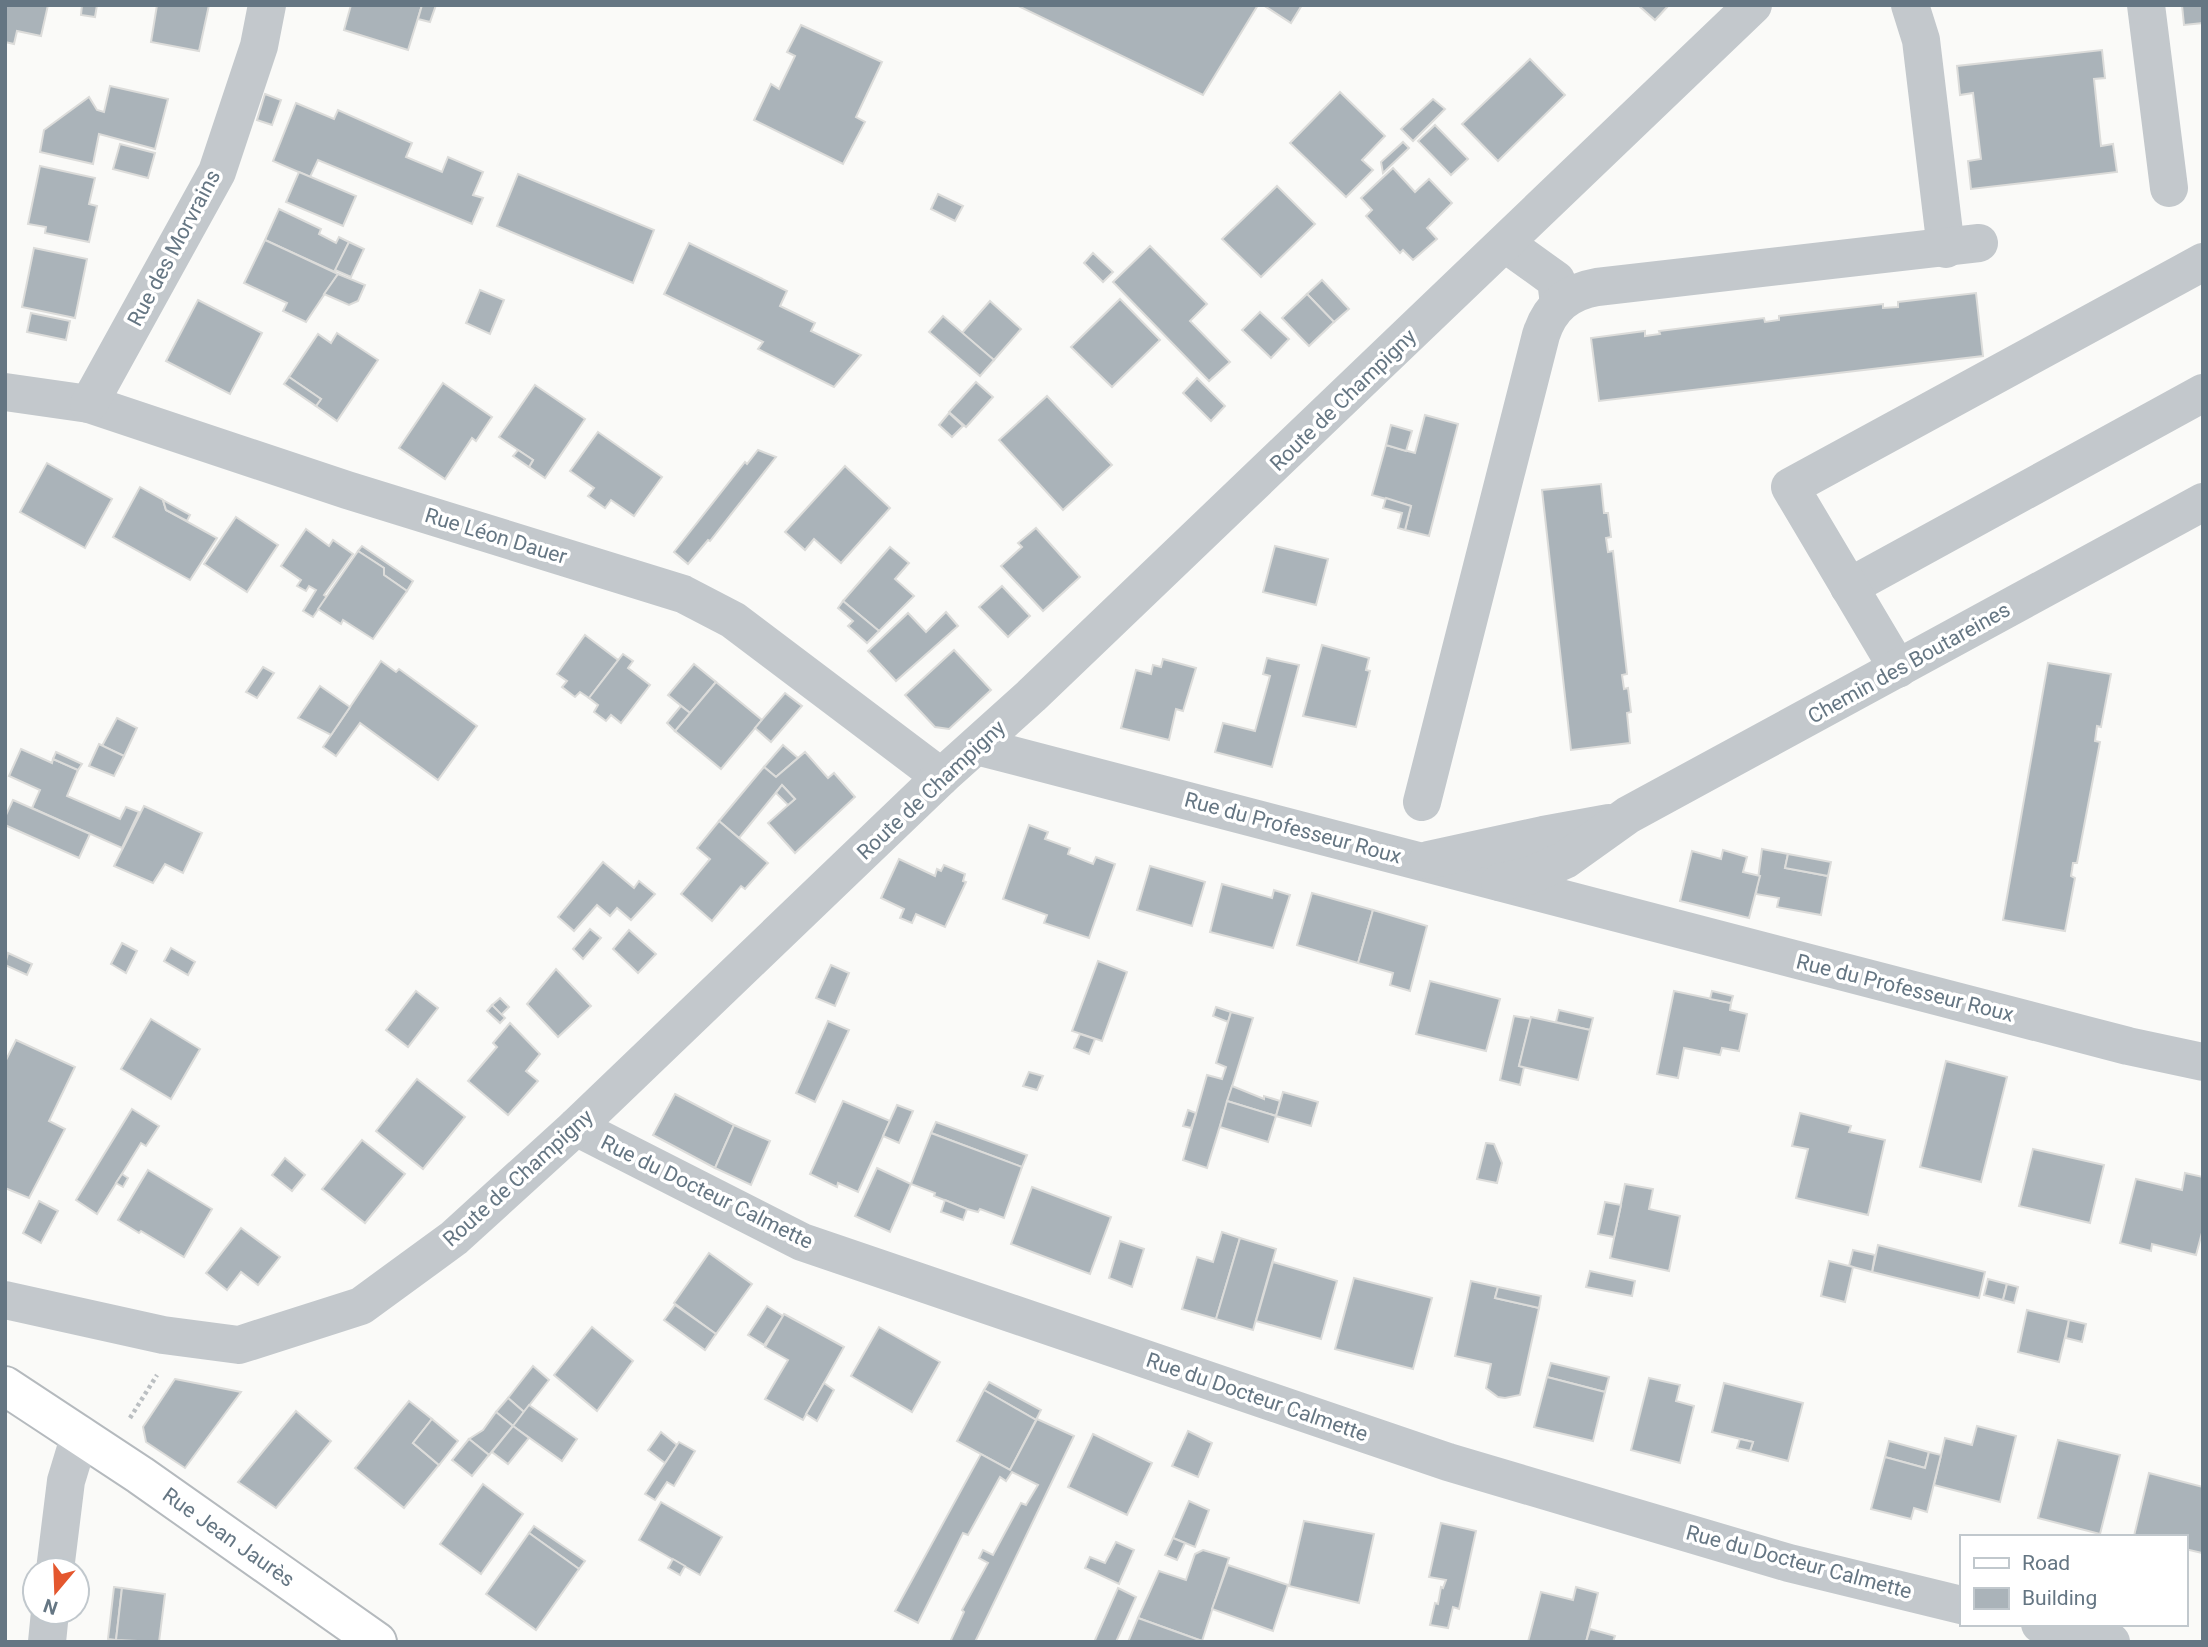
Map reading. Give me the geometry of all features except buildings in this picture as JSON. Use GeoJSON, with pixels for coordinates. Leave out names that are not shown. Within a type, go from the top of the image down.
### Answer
{"type":"FeatureCollection","features":[{"type":"Feature","properties":{"kind":"main road","name":"Rue Jean Jaurès"},"geometry":{"type":"LineString","coordinates":[[5,1387],[79,1435],[377,1642]]}},
{"type":"Feature","properties":{"kind":"street","name":"Rue des Morvrains"},"geometry":{"type":"LineString","coordinates":[[89,404],[217,172],[259,46],[267,5]]}},
{"type":"Feature","properties":{"kind":"street","name":"Route de Champigny"},"geometry":{"type":"LineString","coordinates":[[5,1300],[163,1335],[239,1345],[361,1306],[454,1238],[576,1127],[941,777],[1031,696],[1753,5]]}},
{"type":"Feature","properties":{"kind":"street"},"geometry":{"type":"LineString","coordinates":[[1422,802],[1541,335],[1559,303],[1583,290],[1597,288],[1963,246],[1921,40],[1910,5]]}},
{"type":"Feature","properties":{"kind":"street"},"geometry":{"type":"LineString","coordinates":[[2146,5],[2169,188]]}},
{"type":"Feature","properties":{"kind":"street"},"geometry":{"type":"LineString","coordinates":[[1506,244],[1556,280],[1559,303]]}},
{"type":"Feature","properties":{"kind":"street"},"geometry":{"type":"LineString","coordinates":[[1898,669],[1790,487],[2203,262]]}},
{"type":"Feature","properties":{"kind":"street","name":"Rue Léon Dauer"},"geometry":{"type":"LineString","coordinates":[[5,392],[89,404],[347,490],[683,594],[733,620],[941,777]]}},
{"type":"Feature","properties":{"kind":"street"},"geometry":{"type":"LineString","coordinates":[[1849,587],[2203,393]]}},
{"type":"Feature","properties":{"kind":"street","name":"Chemin des Boutareines"},"geometry":{"type":"LineString","coordinates":[[1422,862],[1554,847],[1615,822],[2203,502]]}},
{"type":"Feature","properties":{"kind":"street","name":"Rue du Professeur Roux"},"geometry":{"type":"LineString","coordinates":[[977,746],[1608,912],[2115,1042],[2203,1062]]}},
{"type":"Feature","properties":{"kind":"street"},"geometry":{"type":"LineString","coordinates":[[1554,847],[1608,912]]}},
{"type":"Feature","properties":{"kind":"street","name":"Chemin des Boutareines"},"geometry":{"type":"LineString","coordinates":[[1500,882],[1529,876],[1554,847]]}},
{"type":"Feature","properties":{"kind":"street","name":"Rue du Docteur Calmette"},"geometry":{"type":"LineString","coordinates":[[576,1127],[802,1242],[1448,1462],[1789,1563],[1960,1605]]}},
{"type":"Feature","properties":{"kind":"street"},"geometry":{"type":"LineString","coordinates":[[57,1556],[66,1481],[79,1435]]}},
{"type":"Feature","properties":{"kind":"street"},"geometry":{"type":"LineString","coordinates":[[2048,1626],[2111,1642]]}},
{"type":"Feature","properties":{"kind":"path"},"geometry":{"type":"LineString","coordinates":[[124,1428],[159,1373]]}}]}
